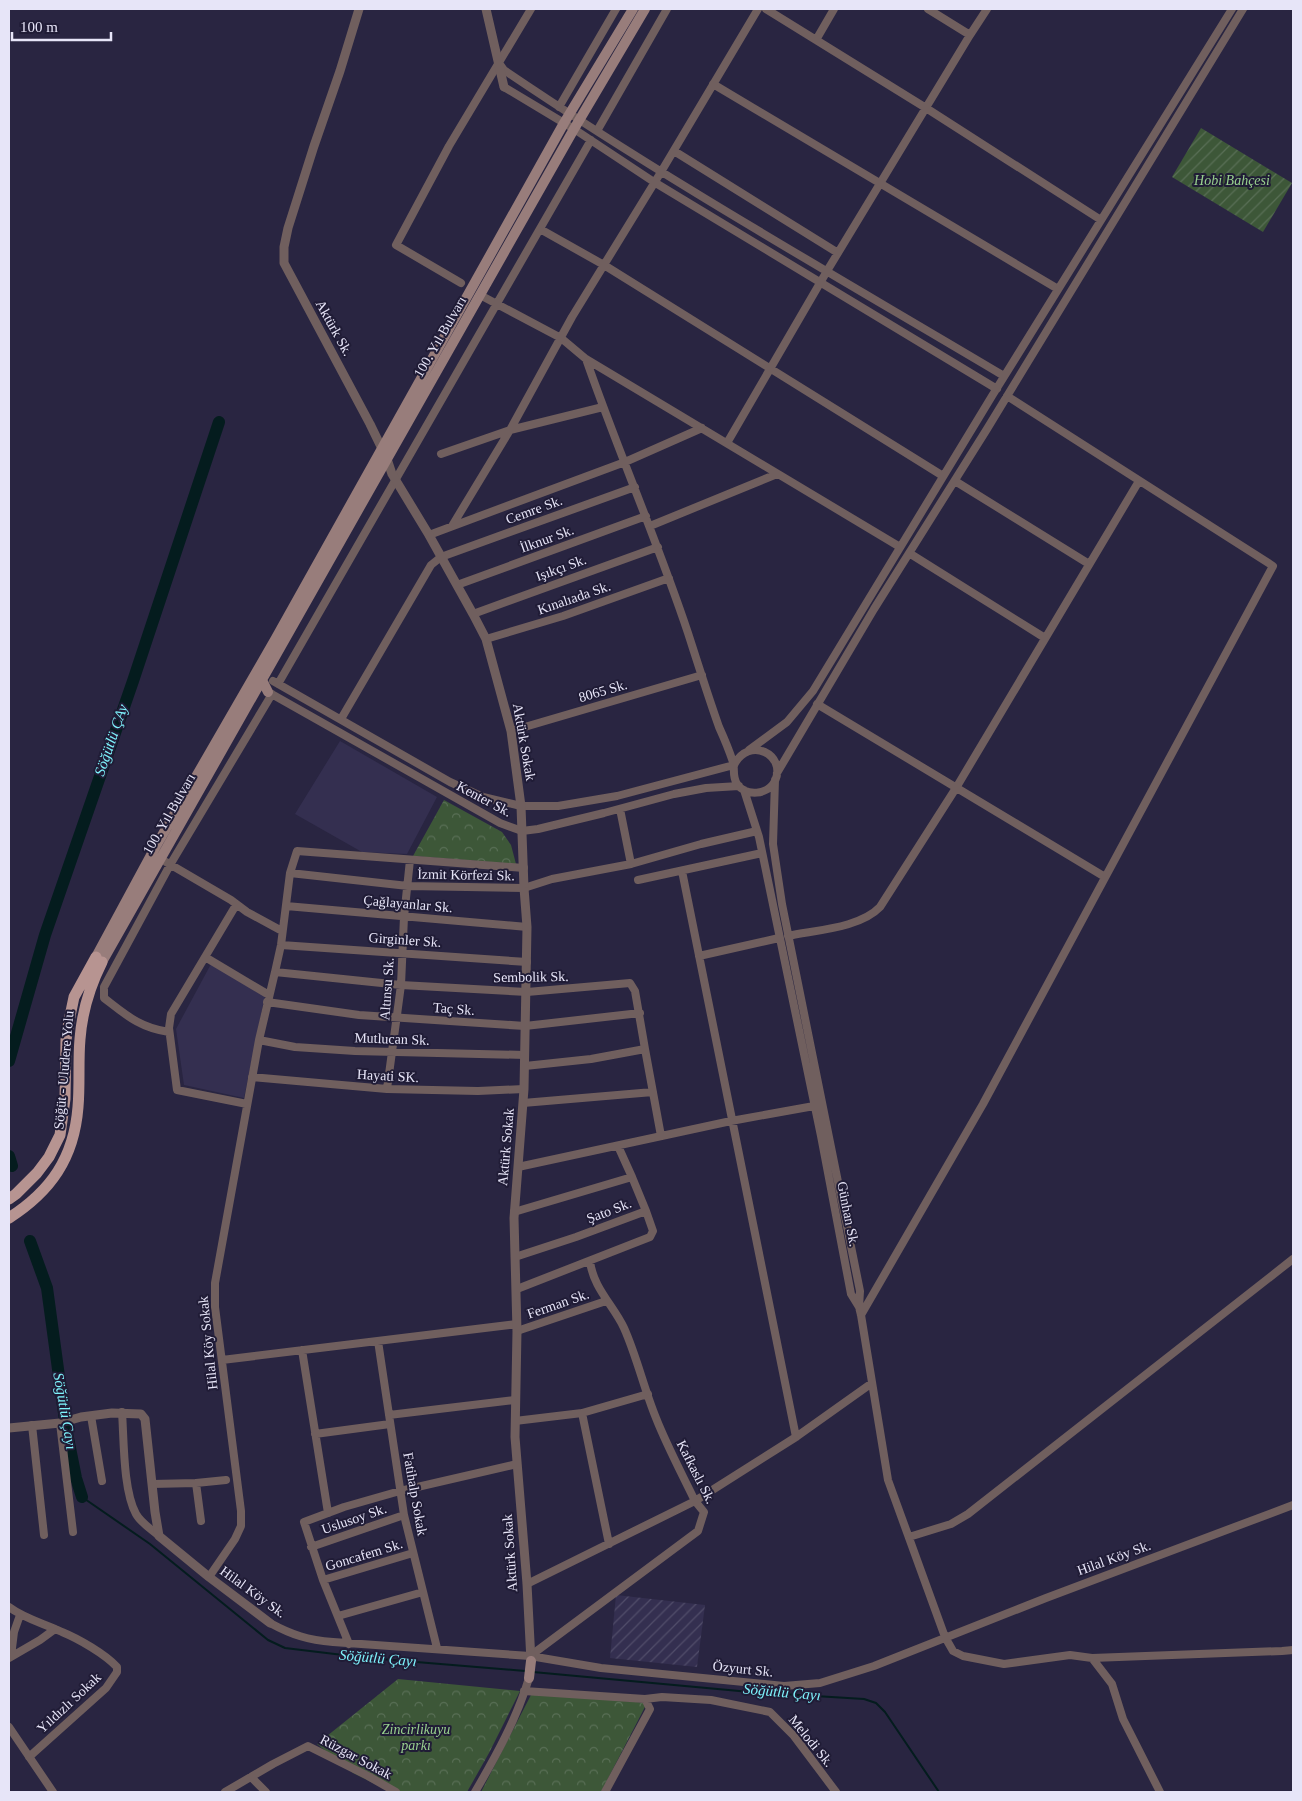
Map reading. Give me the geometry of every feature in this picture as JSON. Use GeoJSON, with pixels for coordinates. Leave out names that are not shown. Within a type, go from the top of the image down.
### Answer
{"type":"FeatureCollection","features":[{"type":"Feature","properties":{"kind":"main road","name":"100. Yıl Bulvarı"},"geometry":{"type":"LineString","coordinates":[[99,959],[160,858],[382,448],[566,118],[633,9]]}},
{"type":"Feature","properties":{"kind":"main road","name":"100. Yıl Bulvarı"},"geometry":{"type":"LineString","coordinates":[[99,959],[156,846],[388,459],[574,129],[644,9]]}},
{"type":"Feature","properties":{"kind":"main road"},"geometry":{"type":"LineString","coordinates":[[258,678],[270,679],[275,683]]}},
{"type":"Feature","properties":{"kind":"main road"},"geometry":{"type":"LineString","coordinates":[[258,678],[270,693]]}},
{"type":"Feature","properties":{"kind":"main road","name":"Söğüt - Uludere Yolu"},"geometry":{"type":"LineString","coordinates":[[9,1199],[37,1173],[60,1135],[65,1106],[66,1040],[74,997],[99,959]]}},
{"type":"Feature","properties":{"kind":"main road","name":"Söğüt - Uludere Yolu"},"geometry":{"type":"LineString","coordinates":[[9,1218],[47,1188],[65,1160],[73,1138],[78,1106],[82,1020],[99,959]]}},
{"type":"Feature","properties":{"kind":"main road"},"geometry":{"type":"LineString","coordinates":[[529,1678],[531,1658]]}},
{"type":"Feature","properties":{"kind":"street","name":"Aktürk Sk."},"geometry":{"type":"LineString","coordinates":[[359,9],[288,228],[284,247],[284,263],[388,459],[389,467],[474,614],[486,639]]}},
{"type":"Feature","properties":{"kind":"street"},"geometry":{"type":"LineString","coordinates":[[486,9],[504,87],[566,118],[580,120],[661,172],[1004,376]]}},
{"type":"Feature","properties":{"kind":"street"},"geometry":{"type":"LineString","coordinates":[[461,283],[396,245],[449,146],[531,9]]}},
{"type":"Feature","properties":{"kind":"street"},"geometry":{"type":"LineString","coordinates":[[559,107],[616,9]]}},
{"type":"Feature","properties":{"kind":"street"},"geometry":{"type":"LineString","coordinates":[[597,131],[667,9]]}},
{"type":"Feature","properties":{"kind":"street"},"geometry":{"type":"LineString","coordinates":[[452,526],[510,430],[560,338],[758,9]]}},
{"type":"Feature","properties":{"kind":"street"},"geometry":{"type":"LineString","coordinates":[[766,9],[926,108],[1101,220]]}},
{"type":"Feature","properties":{"kind":"street"},"geometry":{"type":"LineString","coordinates":[[816,40],[834,9]]}},
{"type":"Feature","properties":{"kind":"street"},"geometry":{"type":"LineString","coordinates":[[928,9],[970,35]]}},
{"type":"Feature","properties":{"kind":"street"},"geometry":{"type":"LineString","coordinates":[[727,444],[827,271],[986,9]]}},
{"type":"Feature","properties":{"kind":"street"},"geometry":{"type":"LineString","coordinates":[[1232,9],[1004,376],[813,691],[787,722],[737,758],[733,772],[742,788],[751,793],[759,793],[771,786],[817,704],[1243,9]]}},
{"type":"Feature","properties":{"kind":"street"},"geometry":{"type":"LineString","coordinates":[[499,63],[504,70],[559,107],[574,129],[654,182],[997,389]]}},
{"type":"Feature","properties":{"kind":"street"},"geometry":{"type":"LineString","coordinates":[[713,84],[1058,289]]}},
{"type":"Feature","properties":{"kind":"street"},"geometry":{"type":"LineString","coordinates":[[275,683],[396,480],[591,140]]}},
{"type":"Feature","properties":{"kind":"street"},"geometry":{"type":"LineString","coordinates":[[674,151],[838,253]]}},
{"type":"Feature","properties":{"kind":"street"},"geometry":{"type":"LineString","coordinates":[[540,229],[604,265],[943,476]]}},
{"type":"Feature","properties":{"kind":"street"},"geometry":{"type":"LineString","coordinates":[[480,295],[560,338],[586,359],[900,547]]}},
{"type":"Feature","properties":{"kind":"street"},"geometry":{"type":"LineString","coordinates":[[586,359],[658,547],[734,764]]}},
{"type":"Feature","properties":{"kind":"street"},"geometry":{"type":"LineString","coordinates":[[860,1311],[983,1104],[1273,566],[1007,396]]}},
{"type":"Feature","properties":{"kind":"street"},"geometry":{"type":"LineString","coordinates":[[441,454],[510,430],[603,407]]}},
{"type":"Feature","properties":{"kind":"street"},"geometry":{"type":"LineString","coordinates":[[429,535],[625,462],[702,428]]}},
{"type":"Feature","properties":{"kind":"street"},"geometry":{"type":"LineString","coordinates":[[650,526],[777,474]]}},
{"type":"Feature","properties":{"kind":"street"},"geometry":{"type":"LineString","coordinates":[[955,481],[1090,564]]}},
{"type":"Feature","properties":{"kind":"street"},"geometry":{"type":"LineString","coordinates":[[788,936],[850,923],[868,917],[876,912],[886,900],[956,788],[1139,481]]}},
{"type":"Feature","properties":{"kind":"street","name":"Cemre Sk."},"geometry":{"type":"LineString","coordinates":[[441,557],[635,487]]}},
{"type":"Feature","properties":{"kind":"street","name":"İlknur Sk."},"geometry":{"type":"LineString","coordinates":[[457,585],[646,516]]}},
{"type":"Feature","properties":{"kind":"street","name":"Işıkçı Sk."},"geometry":{"type":"LineString","coordinates":[[474,614],[658,547]]}},
{"type":"Feature","properties":{"kind":"street"},"geometry":{"type":"LineString","coordinates":[[909,553],[1045,638]]}},
{"type":"Feature","properties":{"kind":"street"},"geometry":{"type":"LineString","coordinates":[[342,720],[431,565],[441,557]]}},
{"type":"Feature","properties":{"kind":"street","name":"Kınalıada Sk."},"geometry":{"type":"LineString","coordinates":[[486,639],[563,616],[669,578]]}},
{"type":"Feature","properties":{"kind":"street","name":"Aktürk Sokak"},"geometry":{"type":"LineString","coordinates":[[486,639],[512,731],[521,806],[527,927],[524,1089],[514,1212],[517,1289],[515,1421],[531,1658]]}},
{"type":"Feature","properties":{"kind":"street","name":"8065 Sk."},"geometry":{"type":"LineString","coordinates":[[512,731],[702,675]]}},
{"type":"Feature","properties":{"kind":"street","name":"Kenter Sk."},"geometry":{"type":"LineString","coordinates":[[275,683],[450,782],[484,798],[521,806],[558,806],[617,796],[734,764]]}},
{"type":"Feature","properties":{"kind":"street"},"geometry":{"type":"LineString","coordinates":[[169,1032],[153,1030],[129,1018],[104,998],[104,987],[170,865],[270,693]]}},
{"type":"Feature","properties":{"kind":"street","name":"Kenter Sk."},"geometry":{"type":"LineString","coordinates":[[270,693],[500,823],[522,831],[538,829],[690,791],[706,788],[742,788]]}},
{"type":"Feature","properties":{"kind":"street"},"geometry":{"type":"LineString","coordinates":[[817,704],[1105,876]]}},
{"type":"Feature","properties":{"kind":"street"},"geometry":{"type":"LineString","coordinates":[[749,750],[763,750],[774,760],[776,777],[773,844],[788,936],[860,1291],[860,1311]]}},
{"type":"Feature","properties":{"kind":"street","name":"Günhan Sk."},"geometry":{"type":"LineString","coordinates":[[742,788],[757,831],[762,853],[851,1294],[860,1311],[888,1480],[945,1637]]}},
{"type":"Feature","properties":{"kind":"street"},"geometry":{"type":"LineString","coordinates":[[620,809],[631,864]]}},
{"type":"Feature","properties":{"kind":"street","name":"İzmit Körfezi Sk."},"geometry":{"type":"LineString","coordinates":[[290,873],[408,886],[524,888],[552,879],[631,864],[701,844],[757,831]]}},
{"type":"Feature","properties":{"kind":"street"},"geometry":{"type":"LineString","coordinates":[[205,957],[268,999],[281,945],[290,873],[297,851],[524,868]]}},
{"type":"Feature","properties":{"kind":"street"},"geometry":{"type":"LineString","coordinates":[[638,880],[762,853]]}},
{"type":"Feature","properties":{"kind":"street"},"geometry":{"type":"LineString","coordinates":[[160,858],[282,931]]}},
{"type":"Feature","properties":{"kind":"street","name":"Altınsu Sk."},"geometry":{"type":"LineString","coordinates":[[387,1089],[398,1017],[404,917],[410,860]]}},
{"type":"Feature","properties":{"kind":"street"},"geometry":{"type":"LineString","coordinates":[[682,871],[796,1437]]}},
{"type":"Feature","properties":{"kind":"street"},"geometry":{"type":"LineString","coordinates":[[236,905],[171,1014],[169,1032],[176,1090],[247,1104]]}},
{"type":"Feature","properties":{"kind":"street","name":"Çağlayanlar Sk."},"geometry":{"type":"LineString","coordinates":[[286,906],[527,927]]}},
{"type":"Feature","properties":{"kind":"street"},"geometry":{"type":"LineString","coordinates":[[699,956],[779,938]]}},
{"type":"Feature","properties":{"kind":"street","name":"Girginler Sk."},"geometry":{"type":"LineString","coordinates":[[281,945],[527,962]]}},
{"type":"Feature","properties":{"kind":"street","name":"Sembolik Sk."},"geometry":{"type":"LineString","coordinates":[[275,972],[401,984],[527,992],[630,983],[635,991],[640,1013],[661,1136]]}},
{"type":"Feature","properties":{"kind":"street","name":"Taç Sk."},"geometry":{"type":"LineString","coordinates":[[268,999],[359,1015],[525,1026],[640,1013]]}},
{"type":"Feature","properties":{"kind":"street","name":"Hilal Köy Sokak"},"geometry":{"type":"LineString","coordinates":[[209,1577],[235,1539],[241,1526],[242,1511],[215,1307],[214,1283],[268,999]]}},
{"type":"Feature","properties":{"kind":"street","name":"Mutlucan Sk."},"geometry":{"type":"LineString","coordinates":[[259,1040],[295,1047],[393,1052],[525,1055]]}},
{"type":"Feature","properties":{"kind":"street"},"geometry":{"type":"LineString","coordinates":[[525,1066],[591,1059],[645,1049]]}},
{"type":"Feature","properties":{"kind":"street","name":"Hayati SK."},"geometry":{"type":"LineString","coordinates":[[252,1077],[387,1089],[478,1091],[524,1089]]}},
{"type":"Feature","properties":{"kind":"street"},"geometry":{"type":"LineString","coordinates":[[523,1104],[653,1092]]}},
{"type":"Feature","properties":{"kind":"street"},"geometry":{"type":"LineString","coordinates":[[518,1168],[731,1121],[814,1106]]}},
{"type":"Feature","properties":{"kind":"street"},"geometry":{"type":"LineString","coordinates":[[618,1146],[632,1177]]}},
{"type":"Feature","properties":{"kind":"street","name":"Şato Sk."},"geometry":{"type":"LineString","coordinates":[[514,1212],[632,1177],[646,1211],[515,1257]]}},
{"type":"Feature","properties":{"kind":"street"},"geometry":{"type":"LineString","coordinates":[[517,1289],[650,1238],[653,1231],[646,1211]]}},
{"type":"Feature","properties":{"kind":"street"},"geometry":{"type":"LineString","coordinates":[[909,1537],[951,1524],[968,1514],[1293,1259]]}},
{"type":"Feature","properties":{"kind":"street","name":"Kafkaslı Sk."},"geometry":{"type":"LineString","coordinates":[[531,1658],[698,1531],[704,1512],[695,1501],[656,1418],[622,1322],[606,1301],[594,1278],[590,1261]]}},
{"type":"Feature","properties":{"kind":"street","name":"Ferman Sk."},"geometry":{"type":"LineString","coordinates":[[222,1360],[378,1341],[517,1328],[606,1301]]}},
{"type":"Feature","properties":{"kind":"street","name":"Fatihalp Sokak"},"geometry":{"type":"LineString","coordinates":[[378,1341],[404,1515],[437,1648]]}},
{"type":"Feature","properties":{"kind":"street"},"geometry":{"type":"LineString","coordinates":[[302,1350],[328,1513]]}},
{"type":"Feature","properties":{"kind":"street"},"geometry":{"type":"LineString","coordinates":[[527,1584],[695,1501],[796,1437],[872,1383]]}},
{"type":"Feature","properties":{"kind":"street"},"geometry":{"type":"LineString","coordinates":[[515,1421],[582,1413],[648,1394]]}},
{"type":"Feature","properties":{"kind":"street"},"geometry":{"type":"LineString","coordinates":[[315,1434],[516,1400]]}},
{"type":"Feature","properties":{"kind":"street"},"geometry":{"type":"LineString","coordinates":[[122,1412],[128,1488],[133,1506],[137,1516],[159,1536]]}},
{"type":"Feature","properties":{"kind":"street"},"geometry":{"type":"LineString","coordinates":[[9,1428],[60,1423],[122,1412],[141,1414],[145,1419],[159,1536]]}},
{"type":"Feature","properties":{"kind":"street"},"geometry":{"type":"LineString","coordinates":[[582,1413],[609,1544]]}},
{"type":"Feature","properties":{"kind":"street"},"geometry":{"type":"LineString","coordinates":[[91,1416],[102,1481]]}},
{"type":"Feature","properties":{"kind":"street"},"geometry":{"type":"LineString","coordinates":[[60,1423],[73,1532]]}},
{"type":"Feature","properties":{"kind":"street"},"geometry":{"type":"LineString","coordinates":[[32,1425],[44,1535]]}},
{"type":"Feature","properties":{"kind":"street"},"geometry":{"type":"LineString","coordinates":[[349,1644],[323,1580],[304,1522],[400,1491],[517,1464]]}},
{"type":"Feature","properties":{"kind":"street"},"geometry":{"type":"LineString","coordinates":[[152,1484],[226,1480]]}},
{"type":"Feature","properties":{"kind":"street"},"geometry":{"type":"LineString","coordinates":[[196,1483],[201,1521]]}},
{"type":"Feature","properties":{"kind":"street","name":"Hilal Köy Sk."},"geometry":{"type":"LineString","coordinates":[[945,1637],[1293,1505]]}},
{"type":"Feature","properties":{"kind":"street","name":"Uslusoy Sk."},"geometry":{"type":"LineString","coordinates":[[311,1547],[404,1515]]}},
{"type":"Feature","properties":{"kind":"street","name":"Hilal Köy Sk."},"geometry":{"type":"LineString","coordinates":[[159,1536],[270,1623],[288,1633],[314,1640],[349,1644],[437,1648],[531,1658]]}},
{"type":"Feature","properties":{"kind":"street","name":"Goncafem Sk."},"geometry":{"type":"LineString","coordinates":[[323,1580],[413,1553]]}},
{"type":"Feature","properties":{"kind":"street"},"geometry":{"type":"LineString","coordinates":[[338,1616],[423,1592]]}},
{"type":"Feature","properties":{"kind":"street","name":"Yıldızlı Sokak"},"geometry":{"type":"LineString","coordinates":[[9,1607],[20,1615],[61,1631],[111,1661],[117,1667],[117,1672],[106,1688],[29,1757]]}},
{"type":"Feature","properties":{"kind":"street"},"geometry":{"type":"LineString","coordinates":[[10,1657],[14,1632],[20,1615]]}},
{"type":"Feature","properties":{"kind":"street"},"geometry":{"type":"LineString","coordinates":[[10,1657],[40,1640],[54,1629]]}},
{"type":"Feature","properties":{"kind":"street"},"geometry":{"type":"LineString","coordinates":[[945,1637],[953,1651],[964,1656],[1004,1664],[1070,1655],[1092,1658],[1293,1650]]}},
{"type":"Feature","properties":{"kind":"street","name":"Özyurt Sk."},"geometry":{"type":"LineString","coordinates":[[531,1658],[601,1668],[784,1686],[820,1683],[874,1666],[945,1637]]}},
{"type":"Feature","properties":{"kind":"street"},"geometry":{"type":"LineString","coordinates":[[1092,1658],[1112,1684],[1123,1719],[1160,1792]]}},
{"type":"Feature","properties":{"kind":"street"},"geometry":{"type":"LineString","coordinates":[[475,1792],[496,1757],[519,1707],[529,1678]]}},
{"type":"Feature","properties":{"kind":"street","name":"Melodi Sk."},"geometry":{"type":"LineString","coordinates":[[524,1691],[645,1699],[662,1697],[711,1700],[770,1712],[794,1736],[836,1792]]}},
{"type":"Feature","properties":{"kind":"street"},"geometry":{"type":"LineString","coordinates":[[605,1792],[639,1727],[648,1715],[650,1709],[645,1699]]}},
{"type":"Feature","properties":{"kind":"street"},"geometry":{"type":"LineString","coordinates":[[9,1727],[50,1791]]}},
{"type":"Feature","properties":{"kind":"street","name":"Rüzgar Sokak"},"geometry":{"type":"LineString","coordinates":[[226,1792],[251,1776],[308,1746],[396,1792]]}},
{"type":"Feature","properties":{"kind":"street"},"geometry":{"type":"LineString","coordinates":[[251,1776],[266,1792]]}},
{"type":"Feature","properties":{"kind":"shaded area"},"geometry":{"type":"Polygon","coordinates":[[[340,741],[437,797],[407,854],[362,852],[295,814],[340,741]]]}},
{"type":"Feature","properties":{"kind":"shaded area"},"geometry":{"type":"Polygon","coordinates":[[[211,964],[265,995],[244,1098],[184,1085],[176,1029],[211,964]]]}},
{"type":"Feature","properties":{"kind":"shaded area"},"geometry":{"type":"Polygon","coordinates":[[[616,1595],[705,1605],[697,1667],[610,1658],[616,1595]]]}},
{"type":"Feature","properties":{"kind":"green space","name":"Hobi Bahçesi"},"geometry":{"type":"Polygon","coordinates":[[[1201,128],[1292,183],[1263,232],[1172,177],[1201,128]]]}},
{"type":"Feature","properties":{"kind":"green space"},"geometry":{"type":"Polygon","coordinates":[[[444,800],[502,832],[511,845],[516,864],[413,856],[444,800]]]}},
{"type":"Feature","properties":{"kind":"green space","name":"Zincirlikuyu parkı"},"geometry":{"type":"Polygon","coordinates":[[[398,1679],[520,1691],[467,1792],[391,1792],[353,1773],[317,1744],[398,1679]]]}},
{"type":"Feature","properties":{"kind":"green space"},"geometry":{"type":"Polygon","coordinates":[[[532,1693],[647,1703],[601,1792],[481,1792],[532,1693]]]}},
{"type":"Feature","properties":{"kind":"waterway","name":"Söğütlü ÇAy"},"geometry":{"type":"LineString","coordinates":[[9,1061],[45,935],[133,681],[219,422]]}},
{"type":"Feature","properties":{"kind":"waterway","name":"Söğütlü ÇAy"},"geometry":{"type":"LineString","coordinates":[[9,1156],[12,1166]]}},
{"type":"Feature","properties":{"kind":"waterway","name":"Söğütlü Çayı"},"geometry":{"type":"LineString","coordinates":[[30,1241],[47,1288],[66,1428],[76,1478],[82,1497]]}},
{"type":"Feature","properties":{"kind":"waterway","name":"Söğütlü Çayı"},"geometry":{"type":"LineString","coordinates":[[82,1497],[150,1544],[268,1640],[285,1648],[368,1658],[525,1671]]}},
{"type":"Feature","properties":{"kind":"waterway","name":"Söğütlü Çayı"},"geometry":{"type":"LineString","coordinates":[[533,1672],[750,1692],[864,1699],[876,1703],[885,1712],[939,1792]]}}]}
